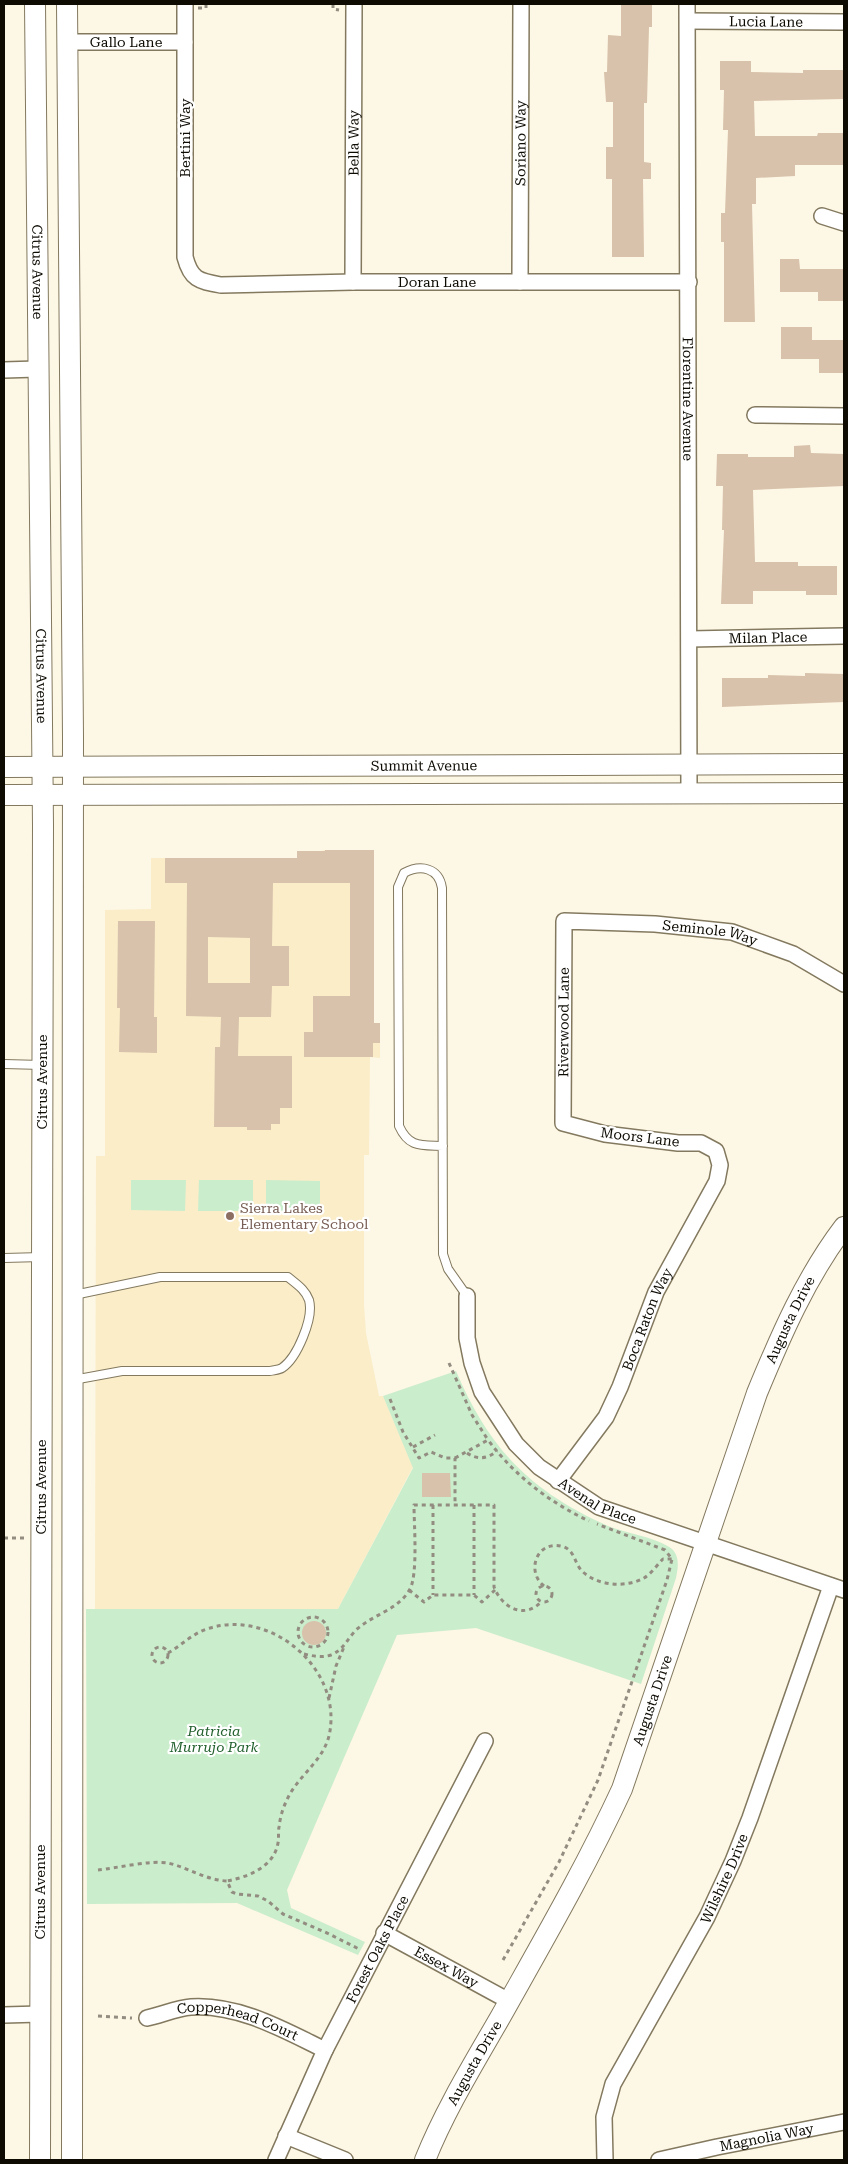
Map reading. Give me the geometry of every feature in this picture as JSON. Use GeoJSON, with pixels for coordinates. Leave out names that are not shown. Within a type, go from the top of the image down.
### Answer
{"type":"FeatureCollection","features":[{"type":"Feature","properties":{"kind":"main road","name":"Citrus Avenue"},"geometry":{"type":"LineString","coordinates":[[35,4],[42,795],[40,2160]]}},
{"type":"Feature","properties":{"kind":"main road"},"geometry":{"type":"LineString","coordinates":[[67,4],[72,767],[72,2160]]}},
{"type":"Feature","properties":{"kind":"main road","name":"Summit Avenue"},"geometry":{"type":"LineString","coordinates":[[4,767],[844,764]]}},
{"type":"Feature","properties":{"kind":"main road","name":"Summit Avenue"},"geometry":{"type":"LineString","coordinates":[[4,795],[844,793]]}},
{"type":"Feature","properties":{"kind":"main road","name":"Augusta Drive"},"geometry":{"type":"LineString","coordinates":[[425,2160],[453,2100],[596,1844],[622,1789],[757,1393],[780,1337],[806,1286],[844,1227]]}},
{"type":"Feature","properties":{"kind":"street","name":"Bertini Way"},"geometry":{"type":"LineString","coordinates":[[186,4],[185,257],[189,271]]}},
{"type":"Feature","properties":{"kind":"street","name":"Bella Way"},"geometry":{"type":"LineString","coordinates":[[353,282],[354,4]]}},
{"type":"Feature","properties":{"kind":"street","name":"Soriano Way"},"geometry":{"type":"LineString","coordinates":[[520,282],[521,4]]}},
{"type":"Feature","properties":{"kind":"street","name":"Florentine Avenue"},"geometry":{"type":"LineString","coordinates":[[687,4],[689,794]]}},
{"type":"Feature","properties":{"kind":"street","name":"Lucia Lane"},"geometry":{"type":"LineString","coordinates":[[688,21],[844,22]]}},
{"type":"Feature","properties":{"kind":"street","name":"Gallo Lane"},"geometry":{"type":"LineString","coordinates":[[67,42],[185,42]]}},
{"type":"Feature","properties":{"kind":"street"},"geometry":{"type":"LineString","coordinates":[[822,216],[844,223]]}},
{"type":"Feature","properties":{"kind":"street","name":"Doran Lane"},"geometry":{"type":"LineString","coordinates":[[189,271],[200,281],[220,285],[353,282],[689,282]]}},
{"type":"Feature","properties":{"kind":"street"},"geometry":{"type":"LineString","coordinates":[[4,370],[37,369]]}},
{"type":"Feature","properties":{"kind":"street"},"geometry":{"type":"LineString","coordinates":[[755,415],[844,416]]}},
{"type":"Feature","properties":{"kind":"street","name":"Milan Place"},"geometry":{"type":"LineString","coordinates":[[690,639],[844,636]]}},
{"type":"Feature","properties":{"kind":"street","name":"Seminole Way"},"geometry":{"type":"LineString","coordinates":[[564,921],[655,924],[732,932],[793,954],[844,984]]}},
{"type":"Feature","properties":{"kind":"street","name":"Riverwood Lane"},"geometry":{"type":"LineString","coordinates":[[563,1123],[564,921]]}},
{"type":"Feature","properties":{"kind":"street","name":"Moors Lane"},"geometry":{"type":"LineString","coordinates":[[563,1123],[605,1134],[678,1143],[701,1142],[716,1151]]}},
{"type":"Feature","properties":{"kind":"street","name":"Boca Raton Way"},"geometry":{"type":"LineString","coordinates":[[558,1481],[610,1409],[656,1292],[717,1181],[720,1165],[716,1151]]}},
{"type":"Feature","properties":{"kind":"street","name":"Avenal Place"},"geometry":{"type":"LineString","coordinates":[[467,1296],[467,1338],[472,1363],[482,1392],[516,1444],[539,1467],[598,1507],[838,1588]]}},
{"type":"Feature","properties":{"kind":"street","name":"Wilshire Drive"},"geometry":{"type":"LineString","coordinates":[[605,2160],[604,2117],[613,2084],[707,1917],[733,1861],[838,1588]]}},
{"type":"Feature","properties":{"kind":"street","name":"Forest Oaks Place"},"geometry":{"type":"LineString","coordinates":[[276,2160],[325,2050],[485,1741]]}},
{"type":"Feature","properties":{"kind":"street","name":"Essex Way"},"geometry":{"type":"LineString","coordinates":[[384,1933],[509,2001]]}},
{"type":"Feature","properties":{"kind":"street","name":"Copperhead Court"},"geometry":{"type":"LineString","coordinates":[[147,2018],[191,2007],[223,2009],[255,2017],[325,2050]]}},
{"type":"Feature","properties":{"kind":"street"},"geometry":{"type":"LineString","coordinates":[[4,2015],[40,2014]]}},
{"type":"Feature","properties":{"kind":"street","name":"Magnolia Way"},"geometry":{"type":"LineString","coordinates":[[660,2160],[717,2146],[844,2122]]}},
{"type":"Feature","properties":{"kind":"street"},"geometry":{"type":"LineString","coordinates":[[286,2136],[345,2160]]}},
{"type":"Feature","properties":{"kind":"lane"},"geometry":{"type":"LineString","coordinates":[[442,1146],[415,1144],[407,1140],[399,1126],[398,887],[404,872],[420,867],[432,871],[438,876],[442,888],[443,1254],[448,1270],[467,1296]]}},
{"type":"Feature","properties":{"kind":"lane"},"geometry":{"type":"LineString","coordinates":[[4,1064],[42,1065]]}},
{"type":"Feature","properties":{"kind":"lane"},"geometry":{"type":"LineString","coordinates":[[4,1258],[42,1257]]}},
{"type":"Feature","properties":{"kind":"lane"},"geometry":{"type":"LineString","coordinates":[[71,1295],[160,1277],[288,1277],[304,1290],[309,1302],[306,1327],[294,1355],[281,1368],[270,1371],[122,1371],[71,1381]]}},
{"type":"Feature","properties":{"kind":"path"},"geometry":{"type":"LineString","coordinates":[[449,1363],[472,1415],[488,1440]]}},
{"type":"Feature","properties":{"kind":"path"},"geometry":{"type":"LineString","coordinates":[[390,1399],[404,1432],[420,1458],[431,1452],[445,1458],[455,1458],[455,1505]]}},
{"type":"Feature","properties":{"kind":"path"},"geometry":{"type":"LineString","coordinates":[[413,1447],[436,1434]]}},
{"type":"Feature","properties":{"kind":"path"},"geometry":{"type":"LineString","coordinates":[[467,1453],[473,1457],[483,1458],[492,1456],[497,1451]]}},
{"type":"Feature","properties":{"kind":"path"},"geometry":{"type":"LineString","coordinates":[[98,1870],[158,1862],[184,1868],[206,1878],[227,1881],[248,1876],[269,1862],[278,1843],[281,1814],[286,1800],[296,1784],[320,1756],[325,1746],[330,1725],[329,1698],[336,1666],[344,1646],[354,1632],[368,1620],[391,1608],[409,1590],[413,1572],[414,1505],[494,1505],[495,1590],[503,1603],[518,1611],[535,1608],[542,1601],[550,1599],[552,1594],[550,1590],[536,1576],[535,1560],[539,1553],[554,1546],[562,1546],[568,1549],[573,1553],[582,1571],[607,1584],[626,1583],[644,1578],[663,1559],[672,1559],[668,1580],[598,1780],[568,1845],[503,1960]]}},
{"type":"Feature","properties":{"kind":"path"},"geometry":{"type":"LineString","coordinates":[[433,1505],[433,1595]]}},
{"type":"Feature","properties":{"kind":"path"},"geometry":{"type":"LineString","coordinates":[[474,1505],[474,1595]]}},
{"type":"Feature","properties":{"kind":"path"},"geometry":{"type":"LineString","coordinates":[[542,1601],[537,1596],[537,1591],[544,1586]]}},
{"type":"Feature","properties":{"kind":"path"},"geometry":{"type":"LineString","coordinates":[[409,1590],[424,1602],[433,1595],[474,1595],[482,1602],[495,1590]]}},
{"type":"Feature","properties":{"kind":"path"},"geometry":{"type":"LineString","coordinates":[[316,1618],[324,1622],[328,1631],[326,1640],[318,1647],[304,1644],[299,1635],[303,1622],[307,1619],[316,1618]]}},
{"type":"Feature","properties":{"kind":"path"},"geometry":{"type":"LineString","coordinates":[[168,1654],[166,1648],[161,1646],[153,1650],[152,1655],[154,1660],[161,1663],[168,1659],[168,1654],[186,1640],[210,1628],[240,1624],[267,1630],[283,1638],[304,1654],[321,1680],[329,1698]]}},
{"type":"Feature","properties":{"kind":"path"},"geometry":{"type":"LineString","coordinates":[[298,1649],[304,1644]]}},
{"type":"Feature","properties":{"kind":"path"},"geometry":{"type":"LineString","coordinates":[[304,1654],[326,1656],[344,1646]]}},
{"type":"Feature","properties":{"kind":"path"},"geometry":{"type":"LineString","coordinates":[[227,1881],[232,1892],[258,1896],[268,1901],[283,1914],[327,1932],[373,1956]]}},
{"type":"Feature","properties":{"kind":"path"},"geometry":{"type":"LineString","coordinates":[[98,2016],[147,2018]]}},
{"type":"Feature","properties":{"kind":"shaded area","name":"Sierra Lakes Elementary School"},"geometry":{"type":"Polygon","coordinates":[[[325,850],[374,850],[374,1023],[380,1023],[380,1058],[370,1057],[369,1155],[364,1155],[364,1305],[366,1333],[379,1396],[383,1396],[413,1467],[338,1609],[95,1609],[96,1156],[105,1156],[105,910],[151,909],[151,858],[297,858],[325,850]]]}},
{"type":"Feature","properties":{"kind":"green space"},"geometry":{"type":"Polygon","coordinates":[[[131,1180],[186,1180],[185,1211],[131,1210],[131,1180]]]}},
{"type":"Feature","properties":{"kind":"green space"},"geometry":{"type":"Polygon","coordinates":[[[199,1180],[253,1180],[253,1211],[198,1211],[199,1180]]]}},
{"type":"Feature","properties":{"kind":"green space"},"geometry":{"type":"Polygon","coordinates":[[[266,1180],[320,1181],[320,1211],[266,1211],[266,1180]]]}},
{"type":"Feature","properties":{"kind":"green space","name":"Patricia Murrujo Park"},"geometry":{"type":"Polygon","coordinates":[[[456,1371],[469,1399],[498,1445],[515,1465],[534,1482],[556,1498],[608,1526],[659,1542],[675,1552],[678,1563],[676,1578],[641,1684],[476,1628],[397,1635],[287,1890],[291,1908],[365,1942],[358,1955],[237,1903],[87,1904],[86,1609],[338,1609],[413,1468],[383,1396],[456,1371]]]}},
{"type":"Feature","properties":{"kind":"building"},"geometry":{"type":"Polygon","coordinates":[[[621,4],[652,4],[652,27],[649,27],[647,103],[644,103],[644,162],[651,163],[651,179],[643,179],[644,257],[612,257],[612,179],[606,179],[606,147],[613,147],[613,102],[606,102],[604,72],[607,72],[608,35],[621,36],[621,4]]]}},
{"type":"Feature","properties":{"kind":"building"},"geometry":{"type":"Polygon","coordinates":[[[720,61],[751,61],[751,72],[803,73],[803,70],[844,70],[844,99],[754,101],[755,136],[817,136],[818,133],[844,133],[844,165],[795,165],[795,176],[756,178],[756,204],[752,204],[755,322],[724,322],[724,242],[721,242],[721,213],[725,213],[728,130],[723,130],[724,90],[720,90],[720,61]]]}},
{"type":"Feature","properties":{"kind":"building"},"geometry":{"type":"Polygon","coordinates":[[[780,259],[799,259],[800,269],[844,269],[844,301],[818,301],[818,292],[780,292],[780,259]]]}},
{"type":"Feature","properties":{"kind":"building"},"geometry":{"type":"Polygon","coordinates":[[[781,327],[812,327],[812,340],[844,340],[844,373],[819,373],[819,359],[781,359],[781,327]]]}},
{"type":"Feature","properties":{"kind":"building"},"geometry":{"type":"Polygon","coordinates":[[[810,445],[811,453],[844,454],[844,486],[753,490],[755,562],[798,562],[798,566],[837,566],[837,595],[806,595],[806,591],[753,591],[753,604],[721,604],[724,530],[722,530],[723,486],[716,486],[717,454],[748,454],[748,457],[794,457],[794,446],[810,445]]]}},
{"type":"Feature","properties":{"kind":"building"},"geometry":{"type":"Polygon","coordinates":[[[805,673],[844,674],[844,702],[722,707],[722,678],[768,678],[768,675],[805,676],[805,673]]]}},
{"type":"Feature","properties":{"kind":"building"},"geometry":{"type":"Polygon","coordinates":[[[374,850],[374,1023],[380,1023],[380,1043],[373,1043],[373,1057],[304,1057],[304,1032],[313,1032],[313,996],[350,996],[350,883],[273,883],[272,946],[289,946],[289,986],[272,986],[271,1017],[239,1017],[238,1056],[292,1056],[292,1108],[280,1108],[280,1124],[271,1124],[271,1130],[247,1130],[247,1127],[214,1127],[215,1047],[220,1047],[221,1017],[186,1016],[187,883],[165,883],[165,858],[297,858],[297,851],[374,850]],[[208,937],[208,983],[250,983],[250,938],[208,937]]]}},
{"type":"Feature","properties":{"kind":"building"},"geometry":{"type":"Polygon","coordinates":[[[118,921],[155,921],[154,1017],[157,1017],[157,1053],[119,1052],[120,1008],[117,1008],[118,921]]]}},
{"type":"Feature","properties":{"kind":"building"},"geometry":{"type":"Polygon","coordinates":[[[422,1473],[450,1473],[451,1497],[422,1497],[422,1473]]]}},
{"type":"Feature","properties":{"kind":"building"},"geometry":{"type":"Polygon","coordinates":[[[314,1621],[322,1625],[326,1633],[322,1641],[314,1645],[306,1641],[302,1633],[306,1625],[314,1621]]]}},
{"type":"Feature","properties":{"kind":"place","name":"Sierra Lakes Elementary School"},"geometry":{"type":"Point","coordinates":[230,1216]}}]}
